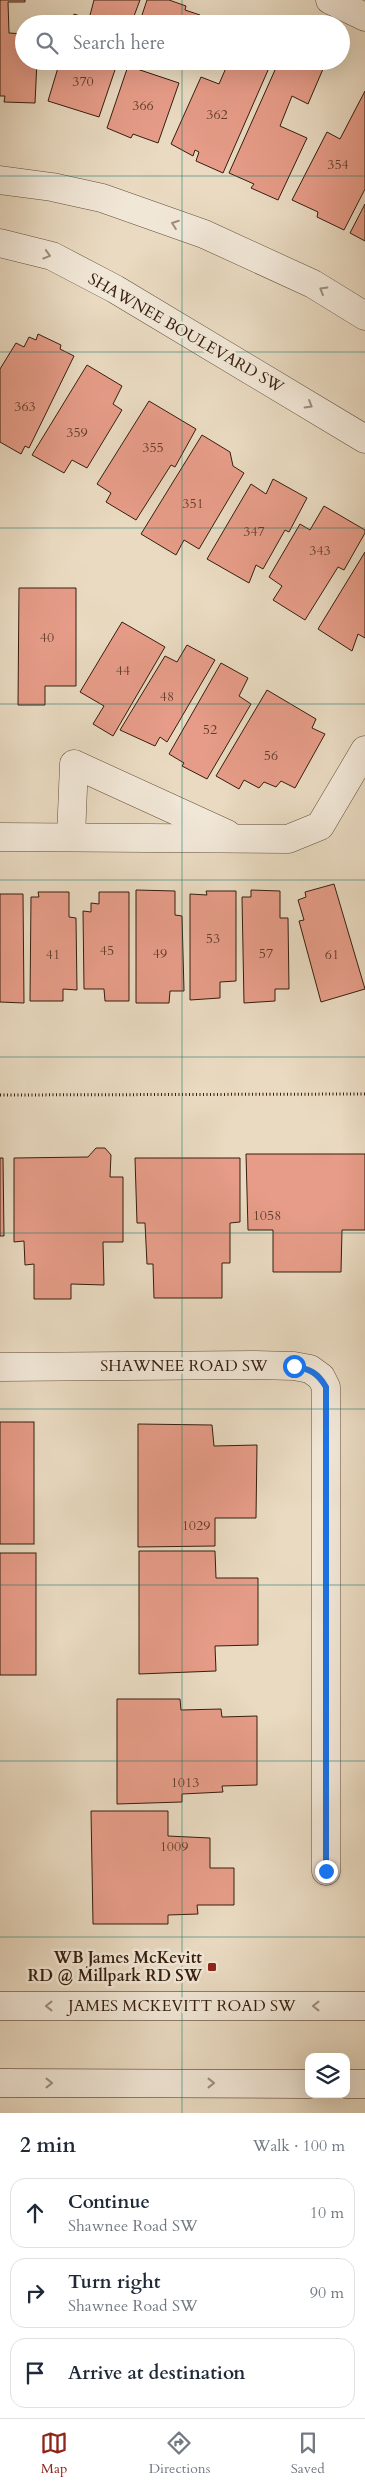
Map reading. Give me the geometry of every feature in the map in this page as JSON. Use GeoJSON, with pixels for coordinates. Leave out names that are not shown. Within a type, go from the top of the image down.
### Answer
{"type":"FeatureCollection","features":[{"type":"Feature","properties":{"kind":"street"},"geometry":{"type":"LineString","coordinates":[[330,0],[365,17]]}},
{"type":"Feature","properties":{"kind":"street"},"geometry":{"type":"LineString","coordinates":[[0,180],[52,187],[102,198],[204,234],[313,284],[365,316]]}},
{"type":"Feature","properties":{"kind":"street","name":"SHAWNEE BOULEVARD SW"},"geometry":{"type":"LineString","coordinates":[[0,243],[52,256],[107,285],[365,439]]}},
{"type":"Feature","properties":{"kind":"street"},"geometry":{"type":"LineString","coordinates":[[0,837],[288,839],[320,826],[365,750]]}},
{"type":"Feature","properties":{"kind":"street"},"geometry":{"type":"LineString","coordinates":[[71,837],[74,764],[237,838]]}},
{"type":"Feature","properties":{"kind":"street","name":"SHAWNEE ROAD SW"},"geometry":{"type":"LineString","coordinates":[[0,1367],[255,1364],[294,1366],[310,1369],[321,1377],[326,1387],[326,1871]]}},
{"type":"Feature","properties":{"kind":"street","name":"JAMES MCKEVITT ROAD SW"},"geometry":{"type":"LineString","coordinates":[[0,2006],[365,2006]]}},
{"type":"Feature","properties":{"kind":"street"},"geometry":{"type":"LineString","coordinates":[[0,2083],[305,2084]]}},
{"type":"Feature","properties":{"kind":"street"},"geometry":{"type":"LineString","coordinates":[[350,2084],[365,2084]]}},
{"type":"Feature","properties":{"kind":"path"},"geometry":{"type":"LineString","coordinates":[[0,1095],[365,1094]]}},
{"type":"Feature","properties":{"kind":"building"},"geometry":{"type":"Polygon","coordinates":[[[0,0],[25,0],[25,2],[8,2],[9,33],[15,33],[15,70],[37,70],[35,103],[4,102],[5,96],[0,96],[0,0]]]}},
{"type":"Feature","properties":{"kind":"building"},"geometry":{"type":"Polygon","coordinates":[[[94,0],[140,0],[134,15],[90,15],[94,0]]]}},
{"type":"Feature","properties":{"kind":"building"},"geometry":{"type":"Polygon","coordinates":[[[147,0],[169,0],[186,6],[185,10],[200,15],[142,15],[147,0]]]}},
{"type":"Feature","properties":{"kind":"building"},"geometry":{"type":"Polygon","coordinates":[[[57,70],[115,70],[99,117],[48,101],[57,70]]]}},
{"type":"Feature","properties":{"kind":"building"},"geometry":{"type":"Polygon","coordinates":[[[127,70],[140,70],[179,83],[158,143],[133,134],[131,138],[107,128],[127,70]]]}},
{"type":"Feature","properties":{"kind":"building"},"geometry":{"type":"Polygon","coordinates":[[[225,70],[268,70],[223,173],[196,161],[199,152],[195,150],[193,156],[171,144],[201,77],[219,84],[225,70]]]}},
{"type":"Feature","properties":{"kind":"building"},"geometry":{"type":"Polygon","coordinates":[[[275,70],[323,70],[308,104],[292,96],[280,126],[307,138],[278,200],[251,188],[254,184],[229,173],[275,70]]]}},
{"type":"Feature","properties":{"kind":"building"},"geometry":{"type":"Polygon","coordinates":[[[365,91],[365,189],[344,230],[317,217],[318,212],[292,200],[327,132],[340,139],[365,91]]]}},
{"type":"Feature","properties":{"kind":"building"},"geometry":{"type":"Polygon","coordinates":[[[365,204],[365,241],[350,233],[365,204]]]}},
{"type":"Feature","properties":{"kind":"building"},"geometry":{"type":"Polygon","coordinates":[[[38,334],[61,345],[60,349],[74,356],[29,448],[25,446],[21,454],[0,442],[0,369],[16,343],[24,347],[29,337],[36,340],[38,334]]]}},
{"type":"Feature","properties":{"kind":"building"},"geometry":{"type":"Polygon","coordinates":[[[87,365],[122,386],[113,404],[122,410],[87,468],[72,460],[64,473],[32,455],[87,365]]]}},
{"type":"Feature","properties":{"kind":"building"},"geometry":{"type":"Polygon","coordinates":[[[149,401],[196,429],[175,467],[171,465],[136,520],[106,502],[111,493],[97,484],[149,401]]]}},
{"type":"Feature","properties":{"kind":"building"},"geometry":{"type":"Polygon","coordinates":[[[202,435],[230,452],[233,466],[244,473],[199,549],[184,540],[176,555],[141,534],[202,435]]]}},
{"type":"Feature","properties":{"kind":"building"},"geometry":{"type":"Polygon","coordinates":[[[273,479],[307,498],[289,532],[285,530],[263,569],[256,565],[249,583],[207,559],[251,484],[266,494],[273,479]]]}},
{"type":"Feature","properties":{"kind":"building"},"geometry":{"type":"Polygon","coordinates":[[[324,506],[365,530],[365,533],[344,570],[338,567],[305,620],[273,600],[282,586],[269,577],[300,524],[310,530],[324,506]]]}},
{"type":"Feature","properties":{"kind":"building"},"geometry":{"type":"Polygon","coordinates":[[[365,552],[365,638],[358,634],[352,651],[318,629],[365,552]]]}},
{"type":"Feature","properties":{"kind":"building"},"geometry":{"type":"Polygon","coordinates":[[[19,588],[76,588],[76,686],[45,686],[45,705],[18,705],[19,588]]]}},
{"type":"Feature","properties":{"kind":"building"},"geometry":{"type":"Polygon","coordinates":[[[122,622],[165,647],[113,736],[93,724],[104,706],[80,692],[122,622]]]}},
{"type":"Feature","properties":{"kind":"building"},"geometry":{"type":"Polygon","coordinates":[[[187,645],[215,660],[167,742],[160,737],[155,746],[120,730],[165,656],[177,662],[187,645]]]}},
{"type":"Feature","properties":{"kind":"building"},"geometry":{"type":"Polygon","coordinates":[[[221,663],[248,678],[239,696],[251,704],[207,779],[182,766],[184,763],[169,754],[221,663]]]}},
{"type":"Feature","properties":{"kind":"building"},"geometry":{"type":"Polygon","coordinates":[[[267,690],[316,719],[312,728],[325,734],[295,788],[281,781],[276,787],[264,782],[259,788],[244,780],[239,789],[216,776],[267,690]]]}},
{"type":"Feature","properties":{"kind":"building"},"geometry":{"type":"Polygon","coordinates":[[[334,884],[365,989],[321,1002],[299,921],[304,920],[298,900],[306,897],[305,892],[334,884]]]}},
{"type":"Feature","properties":{"kind":"building"},"geometry":{"type":"Polygon","coordinates":[[[136,890],[175,891],[175,915],[182,916],[184,991],[170,991],[169,1003],[136,1003],[136,890]]]}},
{"type":"Feature","properties":{"kind":"building"},"geometry":{"type":"Polygon","coordinates":[[[251,890],[280,891],[280,918],[288,918],[289,989],[275,989],[275,1001],[244,1003],[242,897],[251,897],[251,890]]]}},
{"type":"Feature","properties":{"kind":"building"},"geometry":{"type":"Polygon","coordinates":[[[206,891],[236,891],[236,981],[220,982],[220,998],[190,1000],[190,894],[207,895],[206,891]]]}},
{"type":"Feature","properties":{"kind":"building"},"geometry":{"type":"Polygon","coordinates":[[[38,892],[69,892],[69,917],[76,918],[77,990],[63,989],[63,1001],[30,1001],[31,897],[39,897],[38,892]]]}},
{"type":"Feature","properties":{"kind":"building"},"geometry":{"type":"Polygon","coordinates":[[[99,892],[129,892],[129,1001],[105,1001],[104,989],[84,989],[83,911],[91,912],[91,903],[99,904],[99,892]]]}},
{"type":"Feature","properties":{"kind":"building"},"geometry":{"type":"Polygon","coordinates":[[[0,894],[23,894],[24,1003],[0,1002],[0,894]]]}},
{"type":"Feature","properties":{"kind":"building"},"geometry":{"type":"Polygon","coordinates":[[[96,1148],[105,1148],[111,1155],[110,1177],[123,1177],[123,1242],[103,1242],[104,1285],[71,1284],[71,1299],[34,1299],[34,1264],[25,1265],[24,1241],[14,1242],[14,1158],[88,1157],[96,1148]]]}},
{"type":"Feature","properties":{"kind":"building"},"geometry":{"type":"Polygon","coordinates":[[[246,1154],[365,1154],[365,1230],[342,1230],[341,1272],[273,1272],[273,1230],[248,1230],[246,1154]]]}},
{"type":"Feature","properties":{"kind":"building"},"geometry":{"type":"Polygon","coordinates":[[[0,1158],[3,1158],[4,1236],[0,1236],[0,1158]]]}},
{"type":"Feature","properties":{"kind":"building"},"geometry":{"type":"Polygon","coordinates":[[[135,1158],[240,1158],[240,1222],[230,1223],[230,1263],[222,1263],[222,1298],[154,1298],[153,1264],[147,1264],[145,1223],[137,1223],[135,1158]]]}},
{"type":"Feature","properties":{"kind":"building"},"geometry":{"type":"Polygon","coordinates":[[[0,1422],[34,1422],[34,1544],[0,1544],[0,1422]]]}},
{"type":"Feature","properties":{"kind":"building"},"geometry":{"type":"Polygon","coordinates":[[[138,1424],[212,1425],[214,1446],[257,1445],[256,1518],[215,1518],[215,1546],[138,1547],[138,1424]]]}},
{"type":"Feature","properties":{"kind":"building"},"geometry":{"type":"Polygon","coordinates":[[[139,1551],[215,1551],[216,1578],[258,1578],[258,1645],[215,1646],[216,1671],[139,1674],[139,1551]]]}},
{"type":"Feature","properties":{"kind":"building"},"geometry":{"type":"Polygon","coordinates":[[[0,1553],[36,1553],[36,1675],[0,1675],[0,1553]]]}},
{"type":"Feature","properties":{"kind":"building"},"geometry":{"type":"Polygon","coordinates":[[[117,1699],[180,1699],[181,1710],[221,1709],[222,1717],[257,1716],[257,1785],[222,1786],[223,1792],[182,1794],[182,1802],[117,1804],[117,1699]]]}},
{"type":"Feature","properties":{"kind":"building"},"geometry":{"type":"Polygon","coordinates":[[[91,1811],[168,1811],[168,1836],[210,1838],[210,1868],[234,1868],[234,1905],[197,1905],[198,1914],[168,1915],[168,1924],[93,1924],[91,1811]]]}},
{"type":"Feature","properties":{"kind":"place","name":"WB James McKevitt RD @ Millpark RD SW"},"geometry":{"type":"Point","coordinates":[212,1967]}},
{"type":"Feature","properties":{"kind":"route"},"geometry":{"type":"LineString","coordinates":[[294,1366],[310,1369],[321,1377],[326,1387],[326,1871]]}}]}
